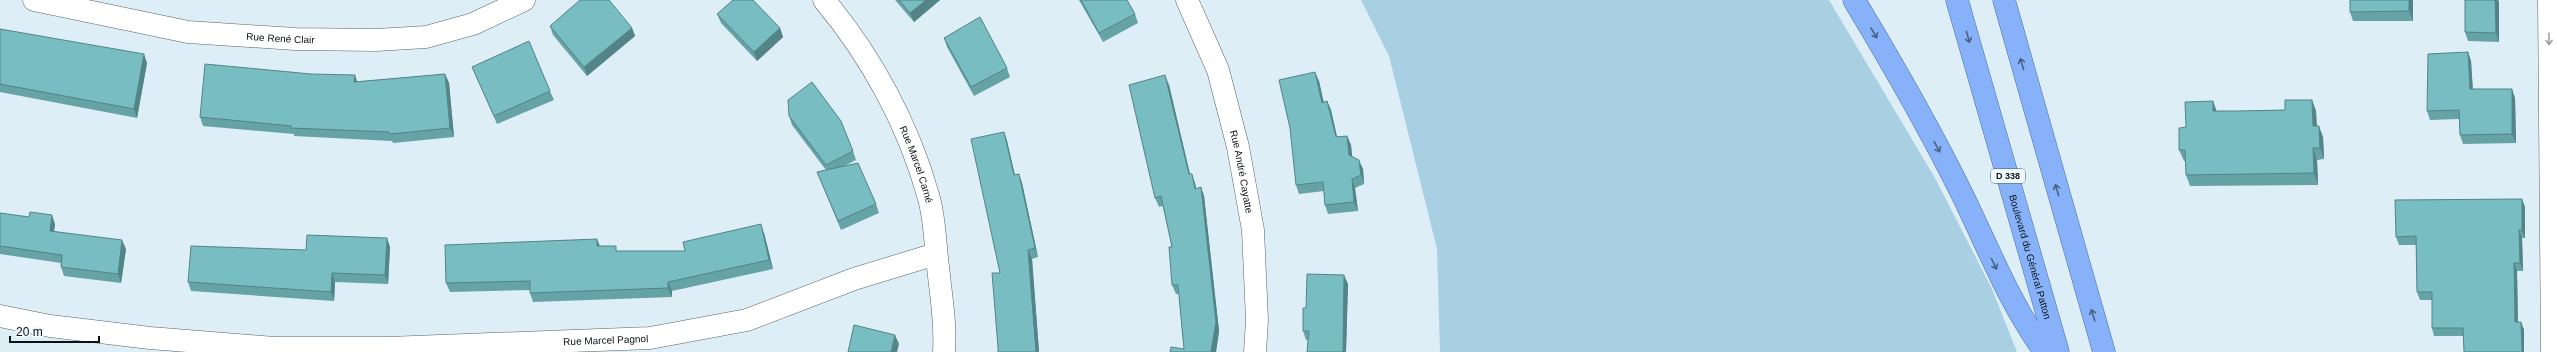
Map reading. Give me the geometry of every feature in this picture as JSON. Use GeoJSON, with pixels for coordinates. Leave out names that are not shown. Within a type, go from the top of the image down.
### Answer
{"type":"FeatureCollection","features":[{"type":"Feature","properties":{"kind":"highway"},"geometry":{"type":"LineString","coordinates":[[1854,0],[1905,84],[1944,159],[2024,323],[2045,352]]}},
{"type":"Feature","properties":{"kind":"highway","name":"Boulevard du Général Patton"},"geometry":{"type":"LineString","coordinates":[[1957,0],[2058,352]]}},
{"type":"Feature","properties":{"kind":"highway"},"geometry":{"type":"LineString","coordinates":[[2004,0],[2104,352]]}},
{"type":"Feature","properties":{"kind":"street","name":"Rue René Clair"},"geometry":{"type":"LineString","coordinates":[[34,0],[188,32],[295,39],[376,40],[426,37],[473,24],[524,0]]}},
{"type":"Feature","properties":{"kind":"street","name":"Rue Marcel Carné"},"geometry":{"type":"LineString","coordinates":[[824,0],[846,26],[887,93],[911,145],[929,196],[946,329],[944,352]]}},
{"type":"Feature","properties":{"kind":"street","name":"Rue André Cayatte"},"geometry":{"type":"LineString","coordinates":[[1187,0],[1218,70],[1238,147],[1253,230],[1257,320],[1255,352]]}},
{"type":"Feature","properties":{"kind":"street"},"geometry":{"type":"LineString","coordinates":[[2549,0],[2552,352]]}},
{"type":"Feature","properties":{"kind":"street","name":"Rue Marcel Pagnol"},"geometry":{"type":"LineString","coordinates":[[0,316],[50,326],[143,337],[274,348],[388,348],[650,338],[747,320],[854,279],[936,254]]}},
{"type":"Feature","properties":{"kind":"shaded area"},"geometry":{"type":"Polygon","coordinates":[[[1361,0],[1829,0],[1935,178],[1992,289],[2017,352],[1440,352],[1437,249],[1389,56],[1361,0]]]}},
{"type":"Feature","properties":{"kind":"building"},"geometry":{"type":"Polygon","coordinates":[[[580,0],[609,0],[632,28],[584,67],[550,26],[580,0]]]}},
{"type":"Feature","properties":{"kind":"building"},"geometry":{"type":"Polygon","coordinates":[[[733,0],[753,0],[780,28],[754,52],[717,14],[733,0]]]}},
{"type":"Feature","properties":{"kind":"building"},"geometry":{"type":"Polygon","coordinates":[[[899,0],[926,0],[910,13],[899,0]]]}},
{"type":"Feature","properties":{"kind":"building"},"geometry":{"type":"Polygon","coordinates":[[[1081,0],[1127,0],[1135,14],[1099,33],[1081,0]]]}},
{"type":"Feature","properties":{"kind":"building"},"geometry":{"type":"Polygon","coordinates":[[[2350,0],[2409,0],[2409,11],[2350,12],[2350,0]]]}},
{"type":"Feature","properties":{"kind":"building"},"geometry":{"type":"Polygon","coordinates":[[[2465,0],[2495,0],[2496,33],[2465,32],[2465,0]]]}},
{"type":"Feature","properties":{"kind":"building"},"geometry":{"type":"Polygon","coordinates":[[[980,17],[1007,68],[971,87],[944,38],[980,17]]]}},
{"type":"Feature","properties":{"kind":"building"},"geometry":{"type":"Polygon","coordinates":[[[0,29],[144,54],[134,109],[0,84],[0,29]]]}},
{"type":"Feature","properties":{"kind":"building"},"geometry":{"type":"Polygon","coordinates":[[[529,41],[550,91],[494,116],[472,67],[529,41]]]}},
{"type":"Feature","properties":{"kind":"building"},"geometry":{"type":"Polygon","coordinates":[[[2468,52],[2470,89],[2512,89],[2512,134],[2460,135],[2459,110],[2427,111],[2428,54],[2468,52]]]}},
{"type":"Feature","properties":{"kind":"building"},"geometry":{"type":"Polygon","coordinates":[[[205,64],[311,74],[355,75],[354,82],[445,74],[450,128],[390,134],[389,132],[291,128],[291,126],[200,117],[205,64]]]}},
{"type":"Feature","properties":{"kind":"building"},"geometry":{"type":"Polygon","coordinates":[[[1315,72],[1322,103],[1327,101],[1336,137],[1347,136],[1349,155],[1359,160],[1361,175],[1352,179],[1354,202],[1325,205],[1323,182],[1296,185],[1290,128],[1279,80],[1315,72]]]}},
{"type":"Feature","properties":{"kind":"building"},"geometry":{"type":"Polygon","coordinates":[[[1165,75],[1189,174],[1192,174],[1195,189],[1201,187],[1216,322],[1211,352],[1170,352],[1171,347],[1184,349],[1178,285],[1172,285],[1169,247],[1172,247],[1161,196],[1155,198],[1129,85],[1165,75]]]}},
{"type":"Feature","properties":{"kind":"building"},"geometry":{"type":"Polygon","coordinates":[[[812,82],[841,121],[853,151],[826,165],[789,116],[788,100],[812,82]]]}},
{"type":"Feature","properties":{"kind":"building"},"geometry":{"type":"Polygon","coordinates":[[[2285,100],[2312,100],[2313,126],[2319,126],[2320,148],[2313,148],[2314,173],[2186,175],[2185,150],[2179,150],[2179,128],[2186,127],[2185,102],[2213,101],[2213,111],[2238,111],[2285,110],[2285,100]]]}},
{"type":"Feature","properties":{"kind":"building"},"geometry":{"type":"Polygon","coordinates":[[[1004,132],[1014,175],[1019,174],[1035,248],[1028,250],[1036,352],[998,352],[992,273],[1000,273],[971,139],[1004,132]]]}},
{"type":"Feature","properties":{"kind":"building"},"geometry":{"type":"Polygon","coordinates":[[[858,163],[876,204],[838,221],[817,172],[858,163]]]}},
{"type":"Feature","properties":{"kind":"building"},"geometry":{"type":"Polygon","coordinates":[[[2522,199],[2522,230],[2519,230],[2520,263],[2514,263],[2515,322],[2521,322],[2522,352],[2464,352],[2463,328],[2432,328],[2432,292],[2417,292],[2416,236],[2396,237],[2395,200],[2522,199]]]}},
{"type":"Feature","properties":{"kind":"building"},"geometry":{"type":"Polygon","coordinates":[[[30,212],[52,215],[50,231],[122,240],[118,274],[61,267],[62,255],[0,246],[0,213],[29,217],[30,212]]]}},
{"type":"Feature","properties":{"kind":"building"},"geometry":{"type":"Polygon","coordinates":[[[761,224],[769,260],[668,282],[668,288],[530,293],[530,281],[446,283],[445,245],[597,239],[597,246],[616,246],[616,251],[685,251],[683,242],[761,224]]]}},
{"type":"Feature","properties":{"kind":"building"},"geometry":{"type":"Polygon","coordinates":[[[307,235],[387,238],[385,275],[332,273],[331,292],[188,282],[191,246],[306,250],[307,235]]]}},
{"type":"Feature","properties":{"kind":"building"},"geometry":{"type":"Polygon","coordinates":[[[1307,274],[1344,275],[1343,352],[1307,352],[1309,331],[1303,331],[1303,308],[1306,308],[1307,274]]]}},
{"type":"Feature","properties":{"kind":"building"},"geometry":{"type":"Polygon","coordinates":[[[854,325],[895,335],[891,352],[848,352],[854,325]]]}}]}
